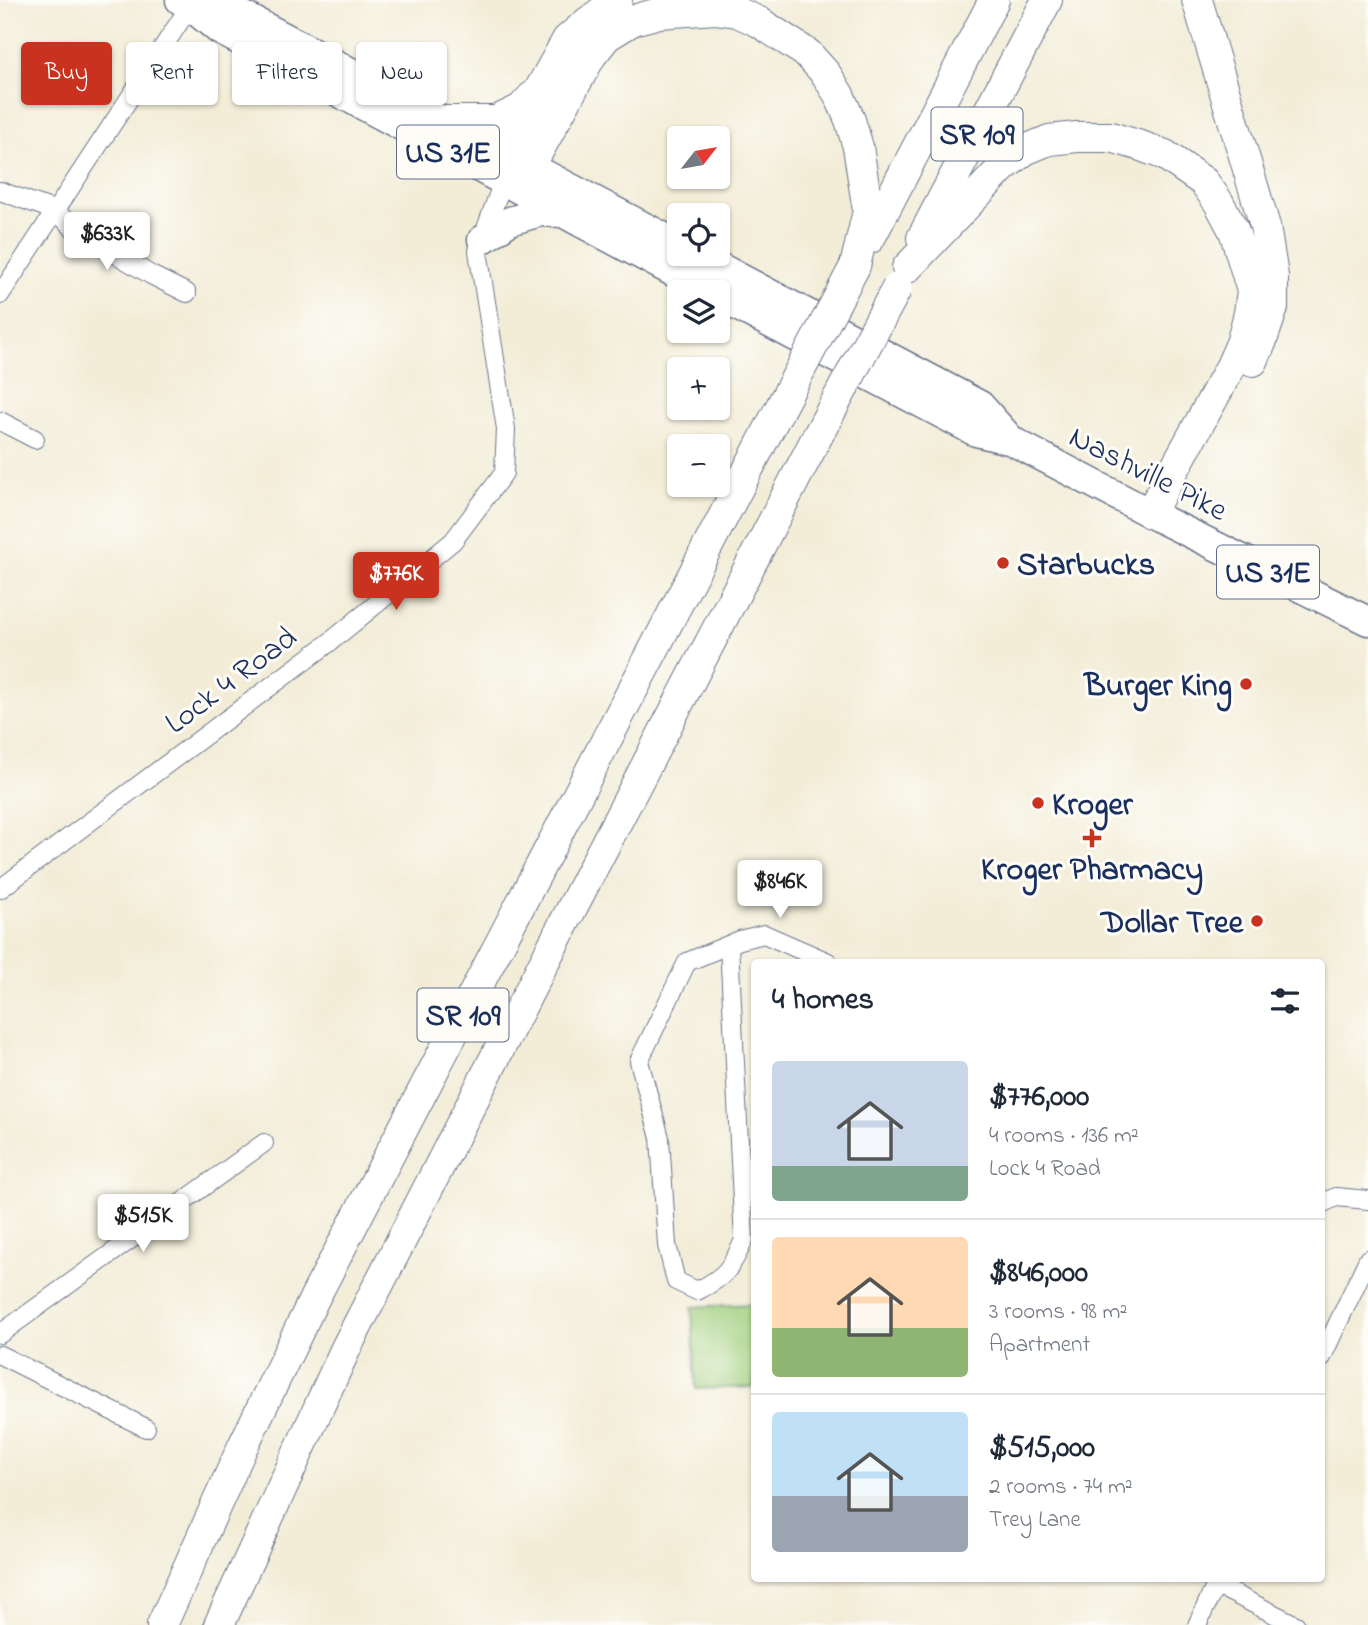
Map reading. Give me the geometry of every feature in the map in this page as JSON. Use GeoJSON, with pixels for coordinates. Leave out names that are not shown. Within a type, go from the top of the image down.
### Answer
{"type":"FeatureCollection","features":[{"type":"Feature","properties":{"kind":"highway"},"geometry":{"type":"LineString","coordinates":[[513,166],[542,86],[567,40],[617,0]]}},
{"type":"Feature","properties":{"kind":"highway","name":"SR 109"},"geometry":{"type":"LineString","coordinates":[[162,1625],[242,1448],[315,1297],[994,0]]}},
{"type":"Feature","properties":{"kind":"highway","name":"SR 109"},"geometry":{"type":"LineString","coordinates":[[219,1625],[346,1348],[546,957],[1047,0]]}},
{"type":"Feature","properties":{"kind":"highway"},"geometry":{"type":"LineString","coordinates":[[1159,518],[1261,343],[1272,309],[1273,276],[1265,226],[1198,0]]}},
{"type":"Feature","properties":{"kind":"highway"},"geometry":{"type":"LineString","coordinates":[[513,166],[607,36],[633,20],[659,13],[715,9],[737,12],[759,22],[808,54],[826,74],[839,95],[858,148],[868,211],[856,266]]}},
{"type":"Feature","properties":{"kind":"highway"},"geometry":{"type":"LineString","coordinates":[[445,121],[496,121],[520,109],[542,86]]}},
{"type":"Feature","properties":{"kind":"highway"},"geometry":{"type":"LineString","coordinates":[[902,278],[1003,167],[1025,150],[1049,140],[1111,137],[1164,155],[1205,182],[1234,230],[1252,290],[1249,313],[1242,341],[1159,518]]}},
{"type":"Feature","properties":{"kind":"main road","name":"US 31E"},"geometry":{"type":"LineString","coordinates":[[185,3],[233,10],[445,121],[513,166],[562,213],[687,280]]}},
{"type":"Feature","properties":{"kind":"main road","name":"US 31E"},"geometry":{"type":"LineString","coordinates":[[185,3],[219,30],[323,84],[513,166],[667,239]]}},
{"type":"Feature","properties":{"kind":"main road"},"geometry":{"type":"LineString","coordinates":[[482,240],[510,221],[540,212],[562,213]]}},
{"type":"Feature","properties":{"kind":"main road","name":"Nashville Pike"},"geometry":{"type":"LineString","coordinates":[[718,266],[980,405],[1012,441]]}},
{"type":"Feature","properties":{"kind":"main road","name":"Nashville Pike"},"geometry":{"type":"LineString","coordinates":[[730,302],[976,432],[1012,441],[1159,518],[1368,621]]}},
{"type":"Feature","properties":{"kind":"street"},"geometry":{"type":"LineString","coordinates":[[0,295],[185,3]]}},
{"type":"Feature","properties":{"kind":"street","name":"Lock 4 Road"},"geometry":{"type":"LineString","coordinates":[[0,888],[335,637],[453,541],[504,473],[506,429],[478,251],[513,166]]}},
{"type":"Feature","properties":{"kind":"street"},"geometry":{"type":"LineString","coordinates":[[0,191],[55,211],[75,230],[187,293]]}},
{"type":"Feature","properties":{"kind":"street"},"geometry":{"type":"LineString","coordinates":[[0,421],[35,439]]}},
{"type":"Feature","properties":{"kind":"street"},"geometry":{"type":"LineString","coordinates":[[729,945],[744,1240],[733,1264],[716,1281],[697,1291],[676,1281],[667,1245],[660,1138],[639,1061],[687,962],[740,940],[764,934],[821,959]]}},
{"type":"Feature","properties":{"kind":"street"},"geometry":{"type":"LineString","coordinates":[[0,1334],[264,1143]]}},
{"type":"Feature","properties":{"kind":"street"},"geometry":{"type":"LineString","coordinates":[[1325,1202],[1335,1197],[1368,1200]]}},
{"type":"Feature","properties":{"kind":"street"},"geometry":{"type":"LineString","coordinates":[[1325,1350],[1368,1259]]}},
{"type":"Feature","properties":{"kind":"street"},"geometry":{"type":"LineString","coordinates":[[0,1355],[146,1428]]}},
{"type":"Feature","properties":{"kind":"street"},"geometry":{"type":"LineString","coordinates":[[1197,1625],[1217,1582],[1296,1625]]}},
{"type":"Feature","properties":{"kind":"green space"},"geometry":{"type":"Polygon","coordinates":[[[751,1304],[751,1387],[696,1389],[692,1307],[751,1304]]]}},
{"type":"Feature","properties":{"kind":"place","name":"Starbucks"},"geometry":{"type":"Point","coordinates":[1003,563]}},
{"type":"Feature","properties":{"kind":"place","name":"Burger King"},"geometry":{"type":"Point","coordinates":[1246,684]}},
{"type":"Feature","properties":{"kind":"place","name":"Kroger"},"geometry":{"type":"Point","coordinates":[1038,803]}},
{"type":"Feature","properties":{"kind":"place","name":"Kroger Pharmacy"},"geometry":{"type":"Point","coordinates":[1092,838]}},
{"type":"Feature","properties":{"kind":"place","name":"Dollar Tree"},"geometry":{"type":"Point","coordinates":[1257,921]}}]}
